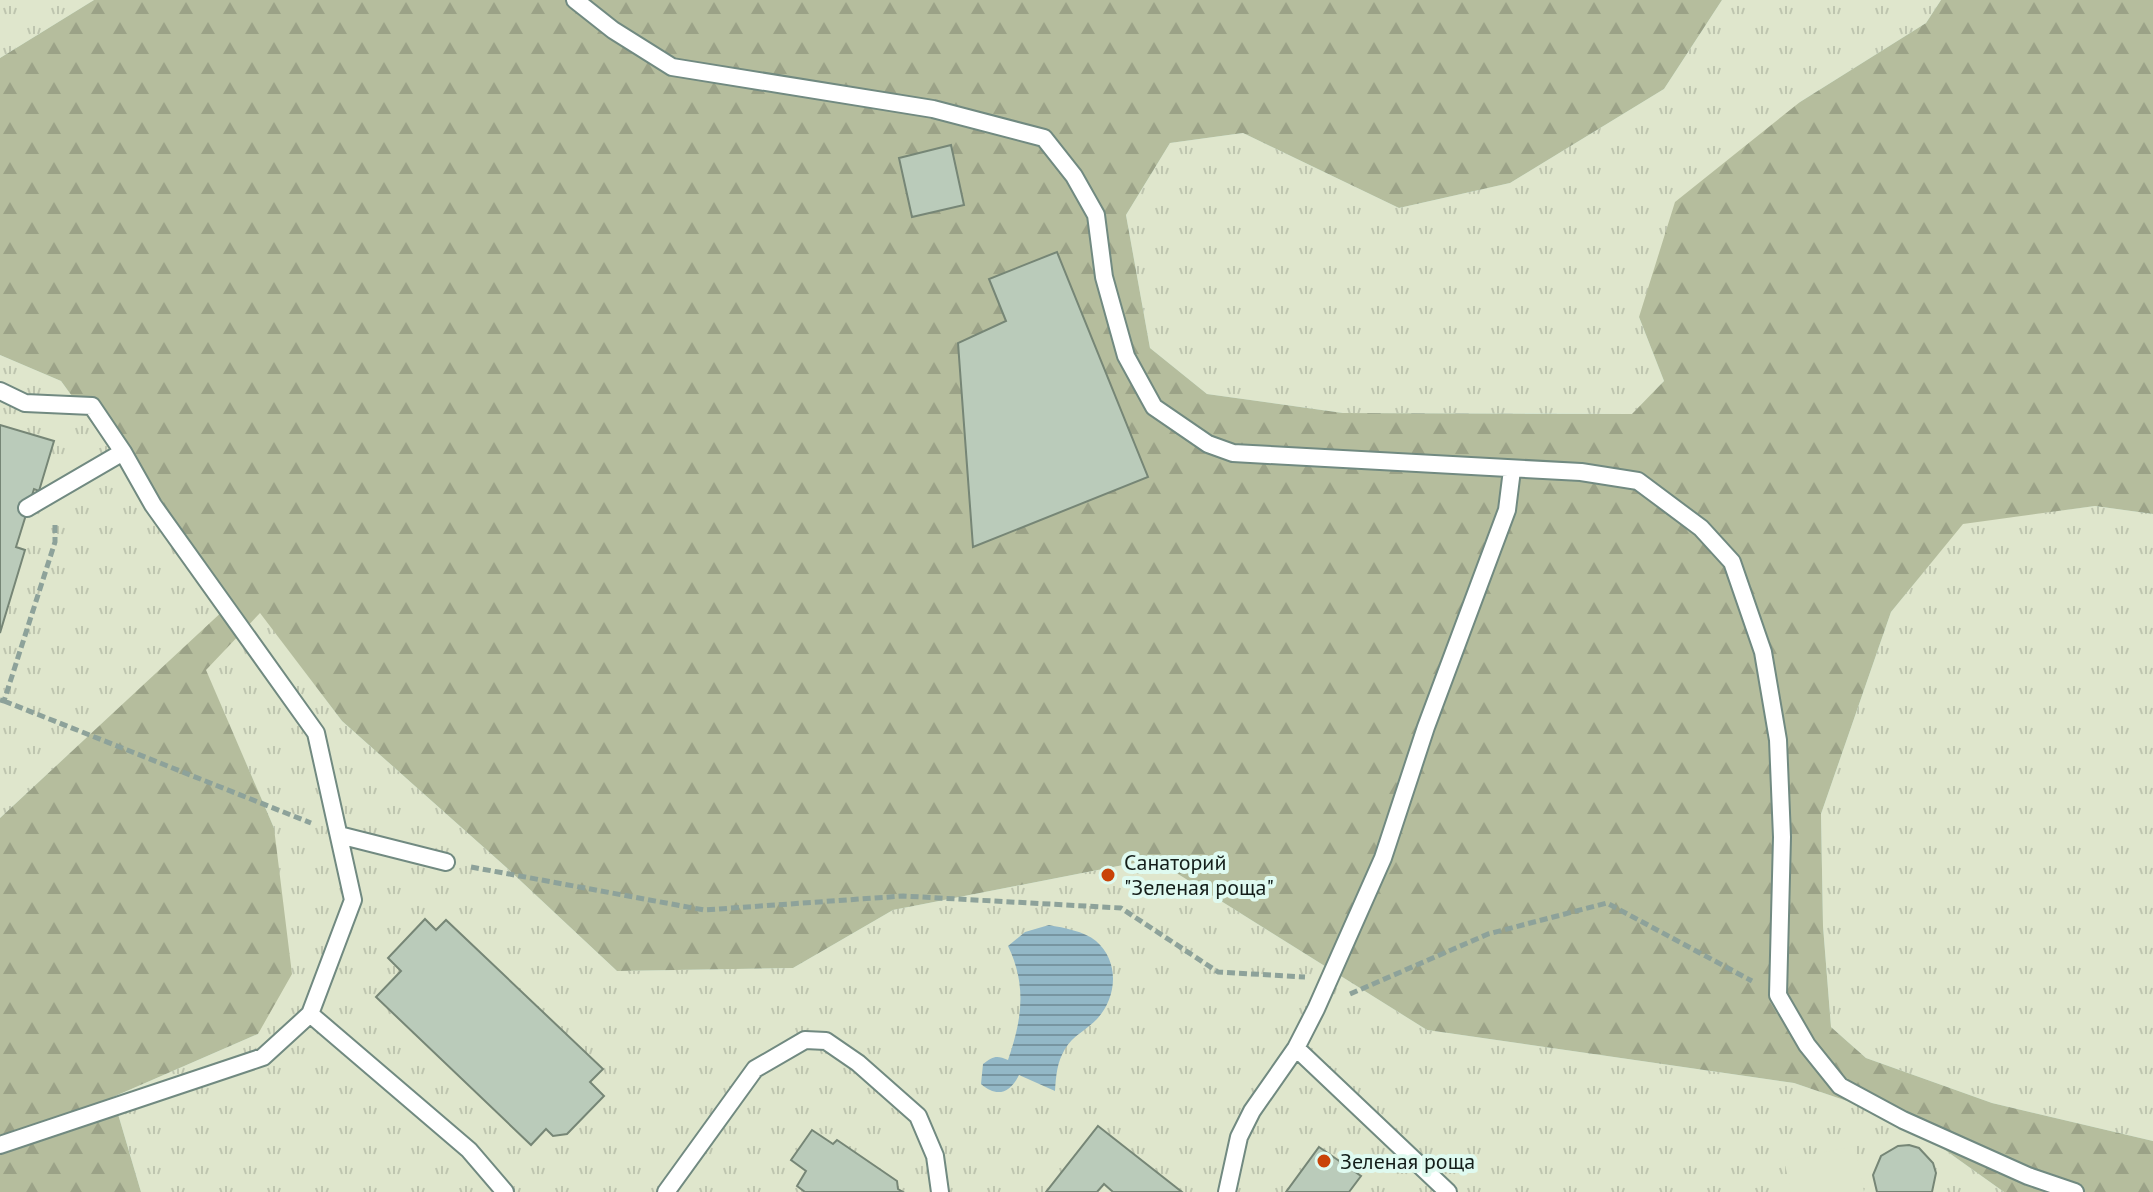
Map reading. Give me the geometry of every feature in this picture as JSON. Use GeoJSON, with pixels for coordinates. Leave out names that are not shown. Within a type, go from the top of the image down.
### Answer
{"type":"FeatureCollection","features":[{"type":"Feature","properties":{"kind":"lane"},"geometry":{"type":"LineString","coordinates":[[575,0],[613,30],[672,67],[933,109],[1044,138],[1074,176],[1096,215],[1104,277],[1126,356],[1154,407],[1208,444],[1233,453],[1581,472],[1638,481],[1701,528],[1732,562],[1763,652],[1778,740],[1782,837],[1778,995],[1807,1045],[1840,1086],[2028,1176],[2075,1192]]}},
{"type":"Feature","properties":{"kind":"lane"},"geometry":{"type":"LineString","coordinates":[[0,391],[25,403],[92,406],[153,505],[316,733],[353,900],[310,1014],[263,1057],[0,1145]]}},
{"type":"Feature","properties":{"kind":"lane"},"geometry":{"type":"LineString","coordinates":[[27,508],[123,452]]}},
{"type":"Feature","properties":{"kind":"lane"},"geometry":{"type":"LineString","coordinates":[[1227,1192],[1239,1137],[1252,1111],[1296,1048],[1383,858],[1426,727],[1507,510],[1512,470]]}},
{"type":"Feature","properties":{"kind":"lane"},"geometry":{"type":"LineString","coordinates":[[339,835],[446,862]]}},
{"type":"Feature","properties":{"kind":"lane"},"geometry":{"type":"LineString","coordinates":[[310,1014],[469,1150],[505,1192]]}},
{"type":"Feature","properties":{"kind":"lane"},"geometry":{"type":"LineString","coordinates":[[666,1192],[755,1069],[805,1040],[826,1041],[858,1063],[918,1116],[935,1156],[940,1192]]}},
{"type":"Feature","properties":{"kind":"lane"},"geometry":{"type":"LineString","coordinates":[[1296,1048],[1448,1192]]}},
{"type":"Feature","properties":{"kind":"path"},"geometry":{"type":"LineString","coordinates":[[56,492],[55,542],[2,700],[339,835]]}},
{"type":"Feature","properties":{"kind":"path"},"geometry":{"type":"LineString","coordinates":[[446,862],[704,910],[903,896],[1121,908],[1218,972],[1330,979]]}},
{"type":"Feature","properties":{"kind":"path"},"geometry":{"type":"LineString","coordinates":[[1316,1009],[1488,934],[1607,903],[1778,995]]}},
{"type":"Feature","properties":{"kind":"green space"},"geometry":{"type":"Polygon","coordinates":[[[0,0],[94,0],[0,58],[0,0]]]}},
{"type":"Feature","properties":{"kind":"green space"},"geometry":{"type":"Polygon","coordinates":[[[94,0],[1722,0],[1664,89],[1510,183],[1399,208],[1243,133],[1170,143],[1126,215],[1150,348],[1207,394],[1343,413],[1632,414],[1664,381],[1639,317],[1675,202],[1800,102],[1926,23],[1941,0],[2153,0],[2153,514],[2095,506],[1963,524],[1891,612],[1821,814],[1823,926],[1831,1027],[1866,1058],[1992,1103],[2153,1141],[2153,1192],[2004,1192],[1903,1120],[1794,1083],[1427,1030],[1154,859],[893,910],[793,968],[617,971],[342,721],[260,613],[206,670],[274,828],[292,974],[258,1034],[113,1097],[141,1192],[0,1192],[0,818],[226,608],[61,381],[0,355],[0,58],[94,0]]]}},
{"type":"Feature","properties":{"kind":"green space"},"geometry":{"type":"Polygon","coordinates":[[[1722,0],[1941,0],[1926,23],[1800,102],[1639,317],[1664,381],[1633,414],[1343,413],[1207,394],[1150,348],[1126,215],[1170,143],[1243,133],[1399,208],[1510,183],[1664,89],[1722,0]]]}},
{"type":"Feature","properties":{"kind":"green space"},"geometry":{"type":"Polygon","coordinates":[[[0,355],[61,381],[227,608],[0,818],[0,355]]]}},
{"type":"Feature","properties":{"kind":"green space"},"geometry":{"type":"Polygon","coordinates":[[[2095,506],[2153,514],[2153,1141],[1992,1103],[1866,1058],[1831,1027],[1823,926],[1821,814],[1891,612],[1963,523],[2095,506]]]}},
{"type":"Feature","properties":{"kind":"green space"},"geometry":{"type":"Polygon","coordinates":[[[260,612],[342,721],[617,971],[793,968],[893,910],[1154,859],[1427,1030],[1794,1083],[1903,1120],[2004,1192],[141,1192],[113,1097],[258,1034],[274,828],[205,669],[260,612]]]}},
{"type":"Feature","properties":{"kind":"green space"},"geometry":{"type":"Polygon","coordinates":[[[1855,1146],[1864,1192],[1791,1192],[1784,1160],[1855,1146]]]}},
{"type":"Feature","properties":{"kind":"water"},"geometry":{"type":"Polygon","coordinates":[[[1049,925],[1086,935],[1104,949],[1112,969],[1109,1000],[1097,1019],[1065,1049],[1056,1075],[1055,1091],[1019,1075],[1012,1086],[1003,1092],[992,1091],[981,1084],[983,1064],[995,1057],[1008,1060],[1019,1017],[1018,975],[1008,946],[1025,932],[1049,925]]]}},
{"type":"Feature","properties":{"kind":"building"},"geometry":{"type":"Polygon","coordinates":[[[951,145],[964,205],[912,217],[899,158],[951,145]]]}},
{"type":"Feature","properties":{"kind":"building"},"geometry":{"type":"Polygon","coordinates":[[[1057,252],[1148,477],[973,547],[958,343],[1006,321],[989,279],[1057,252]]]}},
{"type":"Feature","properties":{"kind":"building"},"geometry":{"type":"Polygon","coordinates":[[[0,425],[54,441],[39,491],[34,489],[16,547],[25,550],[0,633],[0,425]]]}},
{"type":"Feature","properties":{"kind":"building"},"geometry":{"type":"Polygon","coordinates":[[[425,919],[436,930],[446,920],[603,1069],[590,1082],[604,1096],[567,1134],[553,1136],[546,1129],[531,1145],[376,997],[401,971],[388,958],[425,919]]]}},
{"type":"Feature","properties":{"kind":"building"},"geometry":{"type":"Polygon","coordinates":[[[1098,1126],[1182,1192],[1113,1192],[1104,1184],[1097,1192],[1046,1192],[1098,1126]]]}},
{"type":"Feature","properties":{"kind":"building"},"geometry":{"type":"Polygon","coordinates":[[[812,1130],[833,1144],[837,1140],[897,1181],[898,1189],[903,1192],[805,1192],[797,1186],[806,1171],[791,1160],[812,1130]]]}},
{"type":"Feature","properties":{"kind":"building"},"geometry":{"type":"Polygon","coordinates":[[[1898,1146],[1919,1148],[1933,1163],[1936,1173],[1932,1192],[1877,1192],[1873,1175],[1881,1156],[1898,1146]]]}},
{"type":"Feature","properties":{"kind":"building","name":"Зеленая роща"},"geometry":{"type":"Polygon","coordinates":[[[1319,1147],[1361,1176],[1349,1192],[1286,1192],[1319,1147]]]}},
{"type":"Feature","properties":{"kind":"place","name":"Санаторий \"Зеленая роща\""},"geometry":{"type":"Point","coordinates":[1108,875]}},
{"type":"Feature","properties":{"kind":"place","name":"Зеленая роща"},"geometry":{"type":"Point","coordinates":[1324,1161]}}]}
